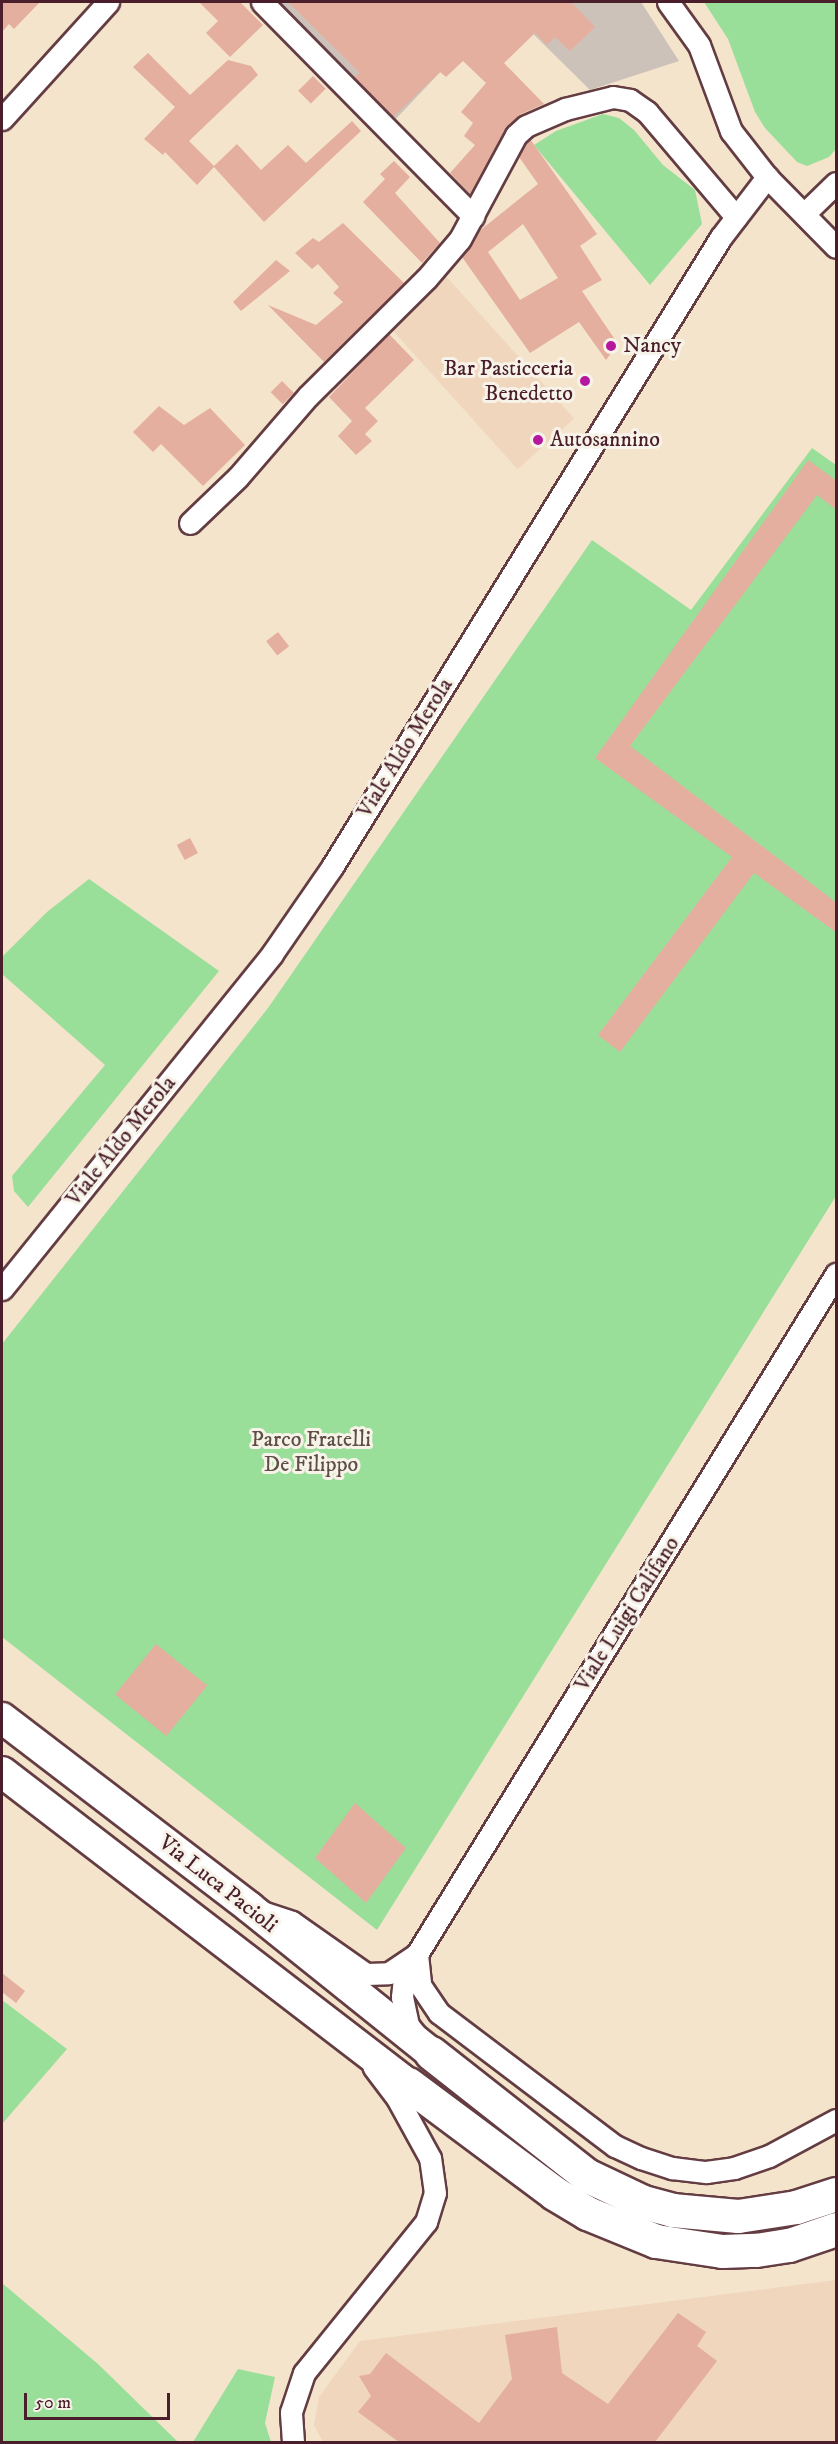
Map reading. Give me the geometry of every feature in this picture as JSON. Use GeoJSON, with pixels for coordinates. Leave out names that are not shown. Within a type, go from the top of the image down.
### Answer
{"type":"FeatureCollection","features":[{"type":"Feature","properties":{"kind":"highway"},"geometry":{"type":"LineString","coordinates":[[431,2053],[586,2175],[644,2202],[672,2210],[738,2216],[796,2207],[837,2194]]}},
{"type":"Feature","properties":{"kind":"highway"},"geometry":{"type":"LineString","coordinates":[[408,2084],[554,2193],[587,2213],[638,2235],[691,2248],[756,2250],[789,2245],[837,2229]]}},
{"type":"Feature","properties":{"kind":"main road","name":"Via Luca Pacioli"},"geometry":{"type":"LineString","coordinates":[[2,1718],[249,1907],[431,2053]]}},
{"type":"Feature","properties":{"kind":"main road","name":"Via Luca Pacioli"},"geometry":{"type":"LineString","coordinates":[[2,1772],[408,2084]]}},
{"type":"Feature","properties":{"kind":"street"},"geometry":{"type":"LineString","coordinates":[[262,2],[472,216]]}},
{"type":"Feature","properties":{"kind":"street"},"geometry":{"type":"LineString","coordinates":[[668,2],[699,45],[731,131],[768,177],[837,247]]}},
{"type":"Feature","properties":{"kind":"street"},"geometry":{"type":"LineString","coordinates":[[2,119],[105,3]]}},
{"type":"Feature","properties":{"kind":"street"},"geometry":{"type":"LineString","coordinates":[[190,523],[238,477],[308,396],[426,279],[460,239],[516,135],[526,126],[565,109],[614,97],[630,100],[647,112],[736,217]]}},
{"type":"Feature","properties":{"kind":"street","name":"Viale Aldo Merola"},"geometry":{"type":"LineString","coordinates":[[2,1289],[272,954],[332,867],[736,217],[768,177]]}},
{"type":"Feature","properties":{"kind":"street"},"geometry":{"type":"LineString","coordinates":[[805,213],[837,183]]}},
{"type":"Feature","properties":{"kind":"street","name":"Viale Luigi Califano"},"geometry":{"type":"LineString","coordinates":[[431,2053],[408,2025],[403,2010],[404,1979],[417,1954],[837,1274]]}},
{"type":"Feature","properties":{"kind":"street","name":"Viale Luigi Califano"},"geometry":{"type":"LineString","coordinates":[[249,1907],[292,1922],[366,1974],[389,1973],[417,1954]]}},
{"type":"Feature","properties":{"kind":"street"},"geometry":{"type":"LineString","coordinates":[[417,1954],[420,1985],[439,2013],[615,2146],[642,2158],[672,2168],[705,2172],[734,2168],[769,2156],[837,2120]]}},
{"type":"Feature","properties":{"kind":"street"},"geometry":{"type":"LineString","coordinates":[[293,2442],[291,2412],[304,2373],[426,2222],[435,2193],[430,2158],[397,2098],[355,2042]]}},
{"type":"Feature","properties":{"kind":"shaded area"},"geometry":{"type":"Polygon","coordinates":[[[270,2],[641,2],[679,61],[590,90],[504,5],[390,125],[270,2]]]}},
{"type":"Feature","properties":{"kind":"shaded area"},"geometry":{"type":"Polygon","coordinates":[[[445,275],[574,418],[518,469],[389,326],[445,275]]]}},
{"type":"Feature","properties":{"kind":"shaded area"},"geometry":{"type":"Polygon","coordinates":[[[836,2280],[836,2442],[323,2442],[314,2425],[319,2397],[360,2341],[836,2280]]]}},
{"type":"Feature","properties":{"kind":"green space"},"geometry":{"type":"Polygon","coordinates":[[[704,2],[836,2],[836,149],[829,157],[807,166],[797,162],[765,128],[755,112],[728,39],[704,2]]]}},
{"type":"Feature","properties":{"kind":"green space"},"geometry":{"type":"Polygon","coordinates":[[[603,114],[619,118],[634,130],[663,165],[695,190],[702,224],[650,285],[534,145],[556,131],[603,114]]]}},
{"type":"Feature","properties":{"kind":"green space","name":"Parco Fratelli De Filippo"},"geometry":{"type":"Polygon","coordinates":[[[812,448],[836,465],[836,1196],[377,1930],[2,1637],[2,1344],[268,1008],[592,540],[691,610],[812,448]]]}},
{"type":"Feature","properties":{"kind":"green space"},"geometry":{"type":"Polygon","coordinates":[[[89,879],[219,971],[28,1207],[14,1191],[12,1176],[105,1065],[2,974],[2,957],[47,912],[89,879]]]}},
{"type":"Feature","properties":{"kind":"green space"},"geometry":{"type":"Polygon","coordinates":[[[2,2000],[67,2049],[2,2124],[2,2000]]]}},
{"type":"Feature","properties":{"kind":"green space"},"geometry":{"type":"Polygon","coordinates":[[[2,2283],[98,2364],[178,2442],[2,2442],[2,2283]]]}},
{"type":"Feature","properties":{"kind":"green space"},"geometry":{"type":"Polygon","coordinates":[[[238,2369],[275,2377],[265,2423],[271,2442],[193,2442],[238,2369]]]}},
{"type":"Feature","properties":{"kind":"building"},"geometry":{"type":"Polygon","coordinates":[[[2,2],[40,2],[14,29],[9,24],[2,32],[2,2]]]}},
{"type":"Feature","properties":{"kind":"building"},"geometry":{"type":"Polygon","coordinates":[[[199,2],[240,2],[263,25],[230,57],[206,33],[218,21],[199,2]]]}},
{"type":"Feature","properties":{"kind":"building"},"geometry":{"type":"Polygon","coordinates":[[[288,2],[571,2],[595,27],[570,51],[555,37],[547,45],[535,33],[504,63],[544,104],[521,114],[507,126],[470,194],[450,173],[475,145],[464,136],[473,123],[461,112],[486,83],[463,61],[446,77],[440,72],[393,117],[354,77],[360,73],[288,2]]]}},
{"type":"Feature","properties":{"kind":"building"},"geometry":{"type":"Polygon","coordinates":[[[148,53],[190,95],[228,60],[251,66],[258,75],[189,141],[214,166],[237,144],[261,170],[288,145],[306,163],[352,121],[361,131],[264,222],[214,167],[197,185],[165,152],[163,155],[144,139],[175,107],[133,67],[148,53]]]}},
{"type":"Feature","properties":{"kind":"building"},"geometry":{"type":"Polygon","coordinates":[[[313,76],[326,89],[311,104],[298,91],[313,76]]]}},
{"type":"Feature","properties":{"kind":"building"},"geometry":{"type":"Polygon","coordinates":[[[530,139],[597,234],[580,246],[602,280],[582,291],[618,344],[606,360],[579,322],[530,353],[462,257],[478,232],[538,184],[519,157],[530,139]],[[523,224],[488,252],[520,300],[558,278],[523,224]]]}},
{"type":"Feature","properties":{"kind":"building"},"geometry":{"type":"Polygon","coordinates":[[[394,161],[410,177],[395,193],[440,243],[422,263],[363,202],[385,179],[380,174],[394,161]]]}},
{"type":"Feature","properties":{"kind":"building"},"geometry":{"type":"Polygon","coordinates":[[[343,223],[404,283],[324,362],[268,305],[316,325],[343,302],[333,293],[339,287],[318,264],[312,269],[295,253],[313,238],[319,242],[343,223]]]}},
{"type":"Feature","properties":{"kind":"building"},"geometry":{"type":"Polygon","coordinates":[[[276,260],[290,271],[241,311],[233,302],[276,260]]]}},
{"type":"Feature","properties":{"kind":"building"},"geometry":{"type":"Polygon","coordinates":[[[389,334],[414,360],[365,408],[378,421],[365,434],[372,441],[356,455],[338,436],[352,421],[329,397],[389,334]]]}},
{"type":"Feature","properties":{"kind":"building"},"geometry":{"type":"Polygon","coordinates":[[[282,381],[294,393],[283,404],[271,392],[282,381]]]}},
{"type":"Feature","properties":{"kind":"building"},"geometry":{"type":"Polygon","coordinates":[[[159,406],[184,425],[210,408],[245,445],[203,486],[161,444],[153,452],[133,432],[159,406]]]}},
{"type":"Feature","properties":{"kind":"building"},"geometry":{"type":"Polygon","coordinates":[[[808,460],[837,481],[837,510],[817,495],[630,746],[837,903],[837,933],[754,873],[620,1052],[598,1035],[732,857],[595,758],[808,460]]]}},
{"type":"Feature","properties":{"kind":"building"},"geometry":{"type":"Polygon","coordinates":[[[278,632],[289,646],[277,655],[266,641],[278,632]]]}},
{"type":"Feature","properties":{"kind":"building"},"geometry":{"type":"Polygon","coordinates":[[[190,838],[198,853],[185,860],[177,845],[190,838]]]}},
{"type":"Feature","properties":{"kind":"building"},"geometry":{"type":"Polygon","coordinates":[[[156,1644],[207,1686],[166,1736],[115,1695],[156,1644]]]}},
{"type":"Feature","properties":{"kind":"building"},"geometry":{"type":"Polygon","coordinates":[[[355,1803],[406,1848],[366,1903],[315,1858],[355,1803]]]}},
{"type":"Feature","properties":{"kind":"building"},"geometry":{"type":"Polygon","coordinates":[[[2,1973],[25,1991],[16,2003],[2,1992],[2,1973]]]}},
{"type":"Feature","properties":{"kind":"building"},"geometry":{"type":"Polygon","coordinates":[[[678,2313],[706,2332],[697,2346],[717,2361],[655,2442],[399,2442],[358,2412],[371,2396],[359,2376],[370,2374],[386,2353],[479,2423],[512,2379],[505,2335],[557,2327],[562,2373],[608,2404],[678,2313]]]}},
{"type":"Feature","properties":{"kind":"place","name":"Nancy"},"geometry":{"type":"Point","coordinates":[611,346]}},
{"type":"Feature","properties":{"kind":"place","name":"Bar Pasticceria Benedetto"},"geometry":{"type":"Point","coordinates":[585,381]}},
{"type":"Feature","properties":{"kind":"place","name":"Autosannino"},"geometry":{"type":"Point","coordinates":[538,440]}}]}
